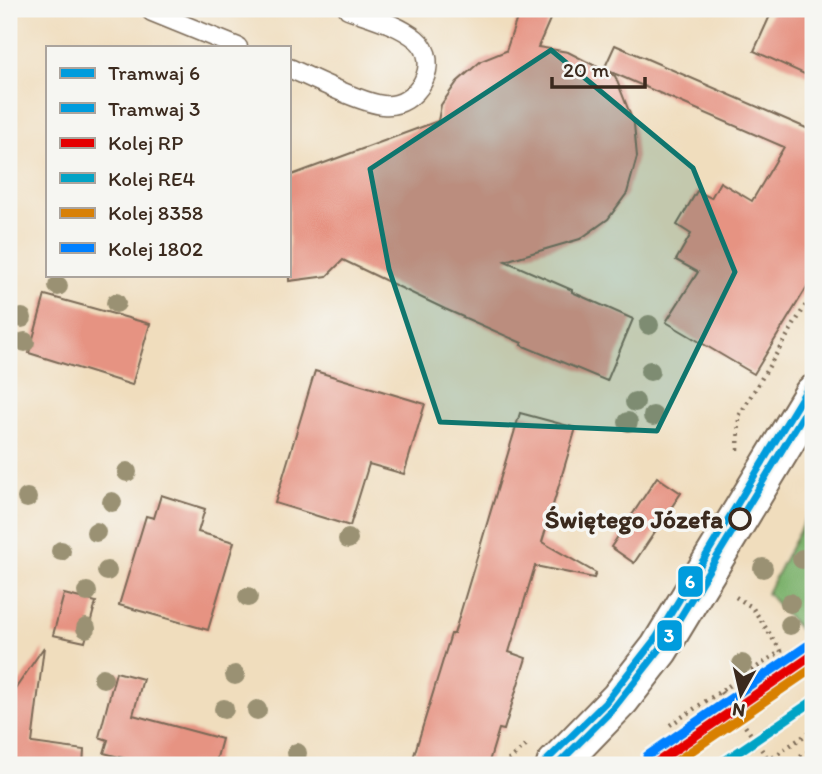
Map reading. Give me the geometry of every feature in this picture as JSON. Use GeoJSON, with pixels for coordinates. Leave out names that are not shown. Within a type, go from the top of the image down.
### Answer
{"type":"FeatureCollection","features":[{"type":"Feature","properties":{"kind":"street"},"geometry":{"type":"LineString","coordinates":[[542,754],[620,699],[659,649],[813,396]]}},
{"type":"Feature","properties":{"kind":"lane"},"geometry":{"type":"LineString","coordinates":[[149,9],[236,46]]}},
{"type":"Feature","properties":{"kind":"lane"},"geometry":{"type":"LineString","coordinates":[[290,68],[382,105],[401,105],[413,98],[424,82],[428,64],[425,51],[418,41],[402,30],[348,9]]}},
{"type":"Feature","properties":{"kind":"path"},"geometry":{"type":"LineString","coordinates":[[738,451],[739,416],[813,293]]}},
{"type":"Feature","properties":{"kind":"path"},"geometry":{"type":"LineString","coordinates":[[670,725],[781,652],[752,607],[734,596]]}},
{"type":"Feature","properties":{"kind":"path"},"geometry":{"type":"LineString","coordinates":[[720,692],[769,760]]}},
{"type":"Feature","properties":{"kind":"path"},"geometry":{"type":"LineString","coordinates":[[761,765],[813,730]]}},
{"type":"Feature","properties":{"kind":"path"},"geometry":{"type":"LineString","coordinates":[[789,765],[813,748]]}},
{"type":"Feature","properties":{"kind":"path"},"geometry":{"type":"LineString","coordinates":[[503,765],[542,754]]}},
{"type":"Feature","properties":{"kind":"highlighted area"},"geometry":{"type":"Polygon","coordinates":[[[551,50],[693,168],[735,272],[657,431],[440,422],[389,269],[370,169],[551,50]]]}},
{"type":"Feature","properties":{"kind":"green space"},"geometry":{"type":"Polygon","coordinates":[[[813,504],[813,638],[809,640],[767,593],[813,504]]]}},
{"type":"Feature","properties":{"kind":"building"},"geometry":{"type":"Polygon","coordinates":[[[520,9],[532,9],[551,17],[538,47],[568,52],[615,76],[634,124],[637,157],[627,193],[608,219],[580,239],[505,261],[633,319],[607,381],[521,345],[522,343],[343,260],[327,276],[289,281],[290,176],[438,121],[441,105],[457,82],[481,61],[506,51],[520,9]]]}},
{"type":"Feature","properties":{"kind":"building"},"geometry":{"type":"Polygon","coordinates":[[[773,9],[813,9],[813,78],[754,51],[773,9]]]}},
{"type":"Feature","properties":{"kind":"building"},"geometry":{"type":"Polygon","coordinates":[[[615,45],[813,131],[813,277],[754,374],[666,322],[698,272],[676,260],[691,234],[677,225],[697,191],[711,198],[720,182],[752,201],[784,147],[604,69],[615,45]]]}},
{"type":"Feature","properties":{"kind":"building"},"geometry":{"type":"Polygon","coordinates":[[[45,295],[150,324],[132,385],[29,353],[45,295]]]}},
{"type":"Feature","properties":{"kind":"building"},"geometry":{"type":"Polygon","coordinates":[[[315,371],[425,404],[404,474],[369,464],[350,526],[275,503],[315,371]]]}},
{"type":"Feature","properties":{"kind":"building"},"geometry":{"type":"Polygon","coordinates":[[[520,413],[576,428],[542,542],[596,573],[594,578],[535,566],[509,652],[526,658],[504,730],[499,729],[488,765],[411,765],[451,634],[454,634],[520,413]]]}},
{"type":"Feature","properties":{"kind":"building"},"geometry":{"type":"Polygon","coordinates":[[[657,477],[681,493],[634,563],[611,547],[657,477]]]}},
{"type":"Feature","properties":{"kind":"building"},"geometry":{"type":"Polygon","coordinates":[[[161,495],[205,509],[198,532],[234,542],[208,630],[119,605],[146,516],[154,518],[161,495]]]}},
{"type":"Feature","properties":{"kind":"building"},"geometry":{"type":"Polygon","coordinates":[[[64,594],[96,602],[85,642],[53,635],[64,594]]]}},
{"type":"Feature","properties":{"kind":"building"},"geometry":{"type":"Polygon","coordinates":[[[44,647],[32,743],[84,750],[83,765],[9,765],[9,698],[44,647]]]}},
{"type":"Feature","properties":{"kind":"building"},"geometry":{"type":"Polygon","coordinates":[[[116,672],[143,679],[133,715],[222,739],[215,765],[149,765],[104,753],[108,740],[99,737],[116,672]]]}},
{"type":"Feature","properties":{"kind":"tram line","name":"6"},"geometry":{"type":"LineString","coordinates":[[542,765],[605,703],[656,638],[813,379]]}},
{"type":"Feature","properties":{"kind":"tram line","name":"3"},"geometry":{"type":"LineString","coordinates":[[557,765],[613,709],[664,644],[813,399]]}},
{"type":"Feature","properties":{"kind":"rail line","name":"1802"},"geometry":{"type":"LineString","coordinates":[[647,756],[807,646]]}},
{"type":"Feature","properties":{"kind":"rail line","name":"RP"},"geometry":{"type":"LineString","coordinates":[[653,765],[813,655]]}},
{"type":"Feature","properties":{"kind":"rail line","name":"8358"},"geometry":{"type":"LineString","coordinates":[[671,765],[813,668]]}},
{"type":"Feature","properties":{"kind":"rail line","name":"RE4"},"geometry":{"type":"LineString","coordinates":[[719,765],[813,701]]}},
{"type":"Feature","properties":{"kind":"place","name":"Świętego Józefa"},"geometry":{"type":"Point","coordinates":[740,519]}}]}
